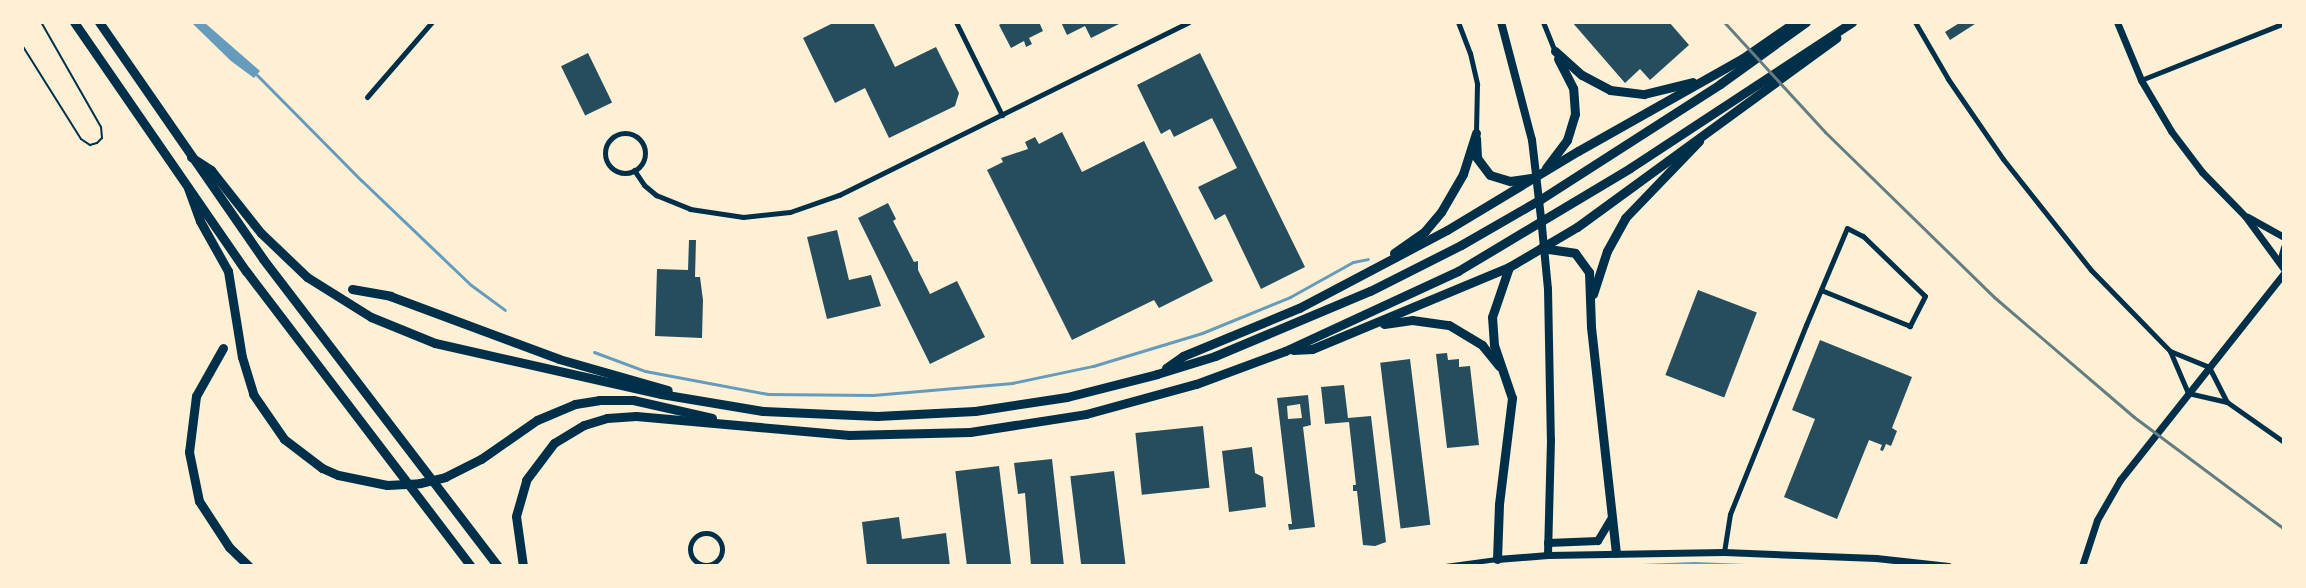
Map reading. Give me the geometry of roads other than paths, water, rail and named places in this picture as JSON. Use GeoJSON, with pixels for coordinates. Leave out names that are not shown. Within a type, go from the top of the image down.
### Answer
{"type":"FeatureCollection","features":[{"type":"Feature","properties":{"kind":"highway"},"geometry":{"type":"LineString","coordinates":[[74,22],[279,316],[471,566]]}},
{"type":"Feature","properties":{"kind":"highway"},"geometry":{"type":"LineString","coordinates":[[99,22],[191,157],[358,385],[498,566]]}},
{"type":"Feature","properties":{"kind":"highway"},"geometry":{"type":"LineString","coordinates":[[352,289],[390,296],[559,359],[679,394],[763,412],[919,415],[1030,404],[1157,374],[1215,356],[1306,320],[1461,245],[1619,150],[1781,37],[1795,22]]}},
{"type":"Feature","properties":{"kind":"highway"},"geometry":{"type":"LineString","coordinates":[[1157,374],[1183,356],[1260,326],[1355,279],[1447,230],[1544,172],[1806,22]]}},
{"type":"Feature","properties":{"kind":"highway"},"geometry":{"type":"LineString","coordinates":[[523,566],[516,535],[516,516],[521,494],[532,469],[554,442],[584,425],[607,418],[636,416],[849,434],[970,432],[1047,422],[1123,406],[1213,378],[1285,351],[1424,288],[1532,228],[1630,168],[1852,22]]}},
{"type":"Feature","properties":{"kind":"highway"},"geometry":{"type":"LineString","coordinates":[[1285,351],[1312,349],[1509,267],[1577,227],[1710,127],[1857,22]]}},
{"type":"Feature","properties":{"kind":"highway"},"geometry":{"type":"LineString","coordinates":[[1555,51],[1595,84],[1627,94],[1661,92],[1718,72]]}},
{"type":"Feature","properties":{"kind":"highway"},"geometry":{"type":"LineString","coordinates":[[1544,172],[1567,140],[1575,114],[1573,88],[1555,51]]}},
{"type":"Feature","properties":{"kind":"highway"},"geometry":{"type":"LineString","coordinates":[[1591,301],[1606,251],[1625,218],[1710,127]]}},
{"type":"Feature","properties":{"kind":"highway"},"geometry":{"type":"LineString","coordinates":[[1476,133],[1477,158],[1490,175],[1510,181],[1534,178]]}},
{"type":"Feature","properties":{"kind":"highway"},"geometry":{"type":"LineString","coordinates":[[1355,279],[1412,241],[1433,222],[1463,174],[1476,133]]}},
{"type":"Feature","properties":{"kind":"highway"},"geometry":{"type":"LineString","coordinates":[[191,157],[211,170],[261,233],[307,277],[377,320],[458,350],[661,394],[679,394]]}},
{"type":"Feature","properties":{"kind":"highway"},"geometry":{"type":"LineString","coordinates":[[188,188],[200,221],[228,271],[246,377],[262,411],[297,450],[322,468],[358,481],[387,485],[420,483],[467,467],[537,420],[575,404],[633,400],[724,422]]}},
{"type":"Feature","properties":{"kind":"highway"},"geometry":{"type":"LineString","coordinates":[[1541,248],[1561,249],[1575,253],[1584,262],[1590,279],[1616,554]]}},
{"type":"Feature","properties":{"kind":"highway"},"geometry":{"type":"LineString","coordinates":[[1497,559],[1499,504],[1512,412],[1512,398],[1494,345],[1492,317],[1509,267]]}},
{"type":"Feature","properties":{"kind":"highway"},"geometry":{"type":"LineString","coordinates":[[1368,327],[1412,320],[1449,325],[1482,346],[1504,372]]}},
{"type":"Feature","properties":{"kind":"highway"},"geometry":{"type":"LineString","coordinates":[[223,348],[196,396],[189,452],[199,501],[229,547],[249,566]]}},
{"type":"Feature","properties":{"kind":"main road"},"geometry":{"type":"LineString","coordinates":[[1501,22],[1534,153],[1546,270],[1551,440],[1548,555]]}},
{"type":"Feature","properties":{"kind":"main road"},"geometry":{"type":"LineString","coordinates":[[1548,543],[1598,541],[1612,518]]}},
{"type":"Feature","properties":{"kind":"street"},"geometry":{"type":"LineString","coordinates":[[366,98],[432,22]]}},
{"type":"Feature","properties":{"kind":"street"},"geometry":{"type":"LineString","coordinates":[[956,22],[1002,115]]}},
{"type":"Feature","properties":{"kind":"street"},"geometry":{"type":"LineString","coordinates":[[634,170],[644,186],[656,194],[690,209],[728,216],[772,215],[816,205],[1189,22]]}},
{"type":"Feature","properties":{"kind":"street"},"geometry":{"type":"LineString","coordinates":[[1458,22],[1470,52],[1477,84],[1476,133]]}},
{"type":"Feature","properties":{"kind":"street"},"geometry":{"type":"LineString","coordinates":[[1543,22],[1555,51]]}},
{"type":"Feature","properties":{"kind":"street"},"geometry":{"type":"LineString","coordinates":[[1781,22],[1781,37]]}},
{"type":"Feature","properties":{"kind":"street"},"geometry":{"type":"LineString","coordinates":[[1915,22],[1968,109],[2036,204],[2091,270],[2170,351],[2188,393]]}},
{"type":"Feature","properties":{"kind":"street"},"geometry":{"type":"LineString","coordinates":[[2117,22],[2141,80],[2183,149],[2245,216],[2282,266]]}},
{"type":"Feature","properties":{"kind":"street"},"geometry":{"type":"LineString","coordinates":[[2141,80],[2284,23]]}},
{"type":"Feature","properties":{"kind":"street"},"geometry":{"type":"LineString","coordinates":[[616,134],[634,135],[642,143],[643,161],[634,170],[617,171],[606,160],[607,143],[616,134]]}},
{"type":"Feature","properties":{"kind":"street"},"geometry":{"type":"LineString","coordinates":[[2245,216],[2284,238]]}},
{"type":"Feature","properties":{"kind":"street"},"geometry":{"type":"LineString","coordinates":[[1724,552],[1730,514],[1821,290],[1847,228],[1863,236],[1924,296],[1910,326],[1821,290]]}},
{"type":"Feature","properties":{"kind":"street"},"geometry":{"type":"LineString","coordinates":[[2282,266],[2284,247]]}},
{"type":"Feature","properties":{"kind":"street"},"geometry":{"type":"LineString","coordinates":[[2082,566],[2097,520],[2111,495],[2188,393],[2284,273]]}},
{"type":"Feature","properties":{"kind":"street"},"geometry":{"type":"LineString","coordinates":[[2170,351],[2209,367],[2227,402]]}},
{"type":"Feature","properties":{"kind":"street"},"geometry":{"type":"LineString","coordinates":[[2188,393],[2227,402],[2284,442]]}},
{"type":"Feature","properties":{"kind":"street"},"geometry":{"type":"LineString","coordinates":[[704,533],[715,536],[721,544],[717,560],[708,565],[697,562],[691,553],[695,538],[704,533]]}},
{"type":"Feature","properties":{"kind":"street"},"geometry":{"type":"LineString","coordinates":[[1445,566],[1548,555],[1724,552],[1876,558],[1949,566]]}},
{"type":"Feature","properties":{"kind":"water"},"geometry":{"type":"Polygon","coordinates":[[[192,23],[205,23],[260,71],[254,78],[231,61],[192,23]]]}},
{"type":"Feature","properties":{"kind":"waterway"},"geometry":{"type":"LineString","coordinates":[[257,75],[361,180],[471,285],[505,310]]}},
{"type":"Feature","properties":{"kind":"waterway"},"geometry":{"type":"LineString","coordinates":[[594,352],[645,371],[768,394],[873,395],[1012,383],[1093,366],[1202,333],[1290,297],[1353,262],[1368,259]]}},
{"type":"Feature","properties":{"kind":"waterway"},"geometry":{"type":"LineString","coordinates":[[1615,566],[1694,563],[1770,566]]}},
{"type":"Feature","properties":{"kind":"railway"},"geometry":{"type":"LineString","coordinates":[[1724,22],[1825,132],[1994,297],[2134,417],[2284,529]]}}]}
